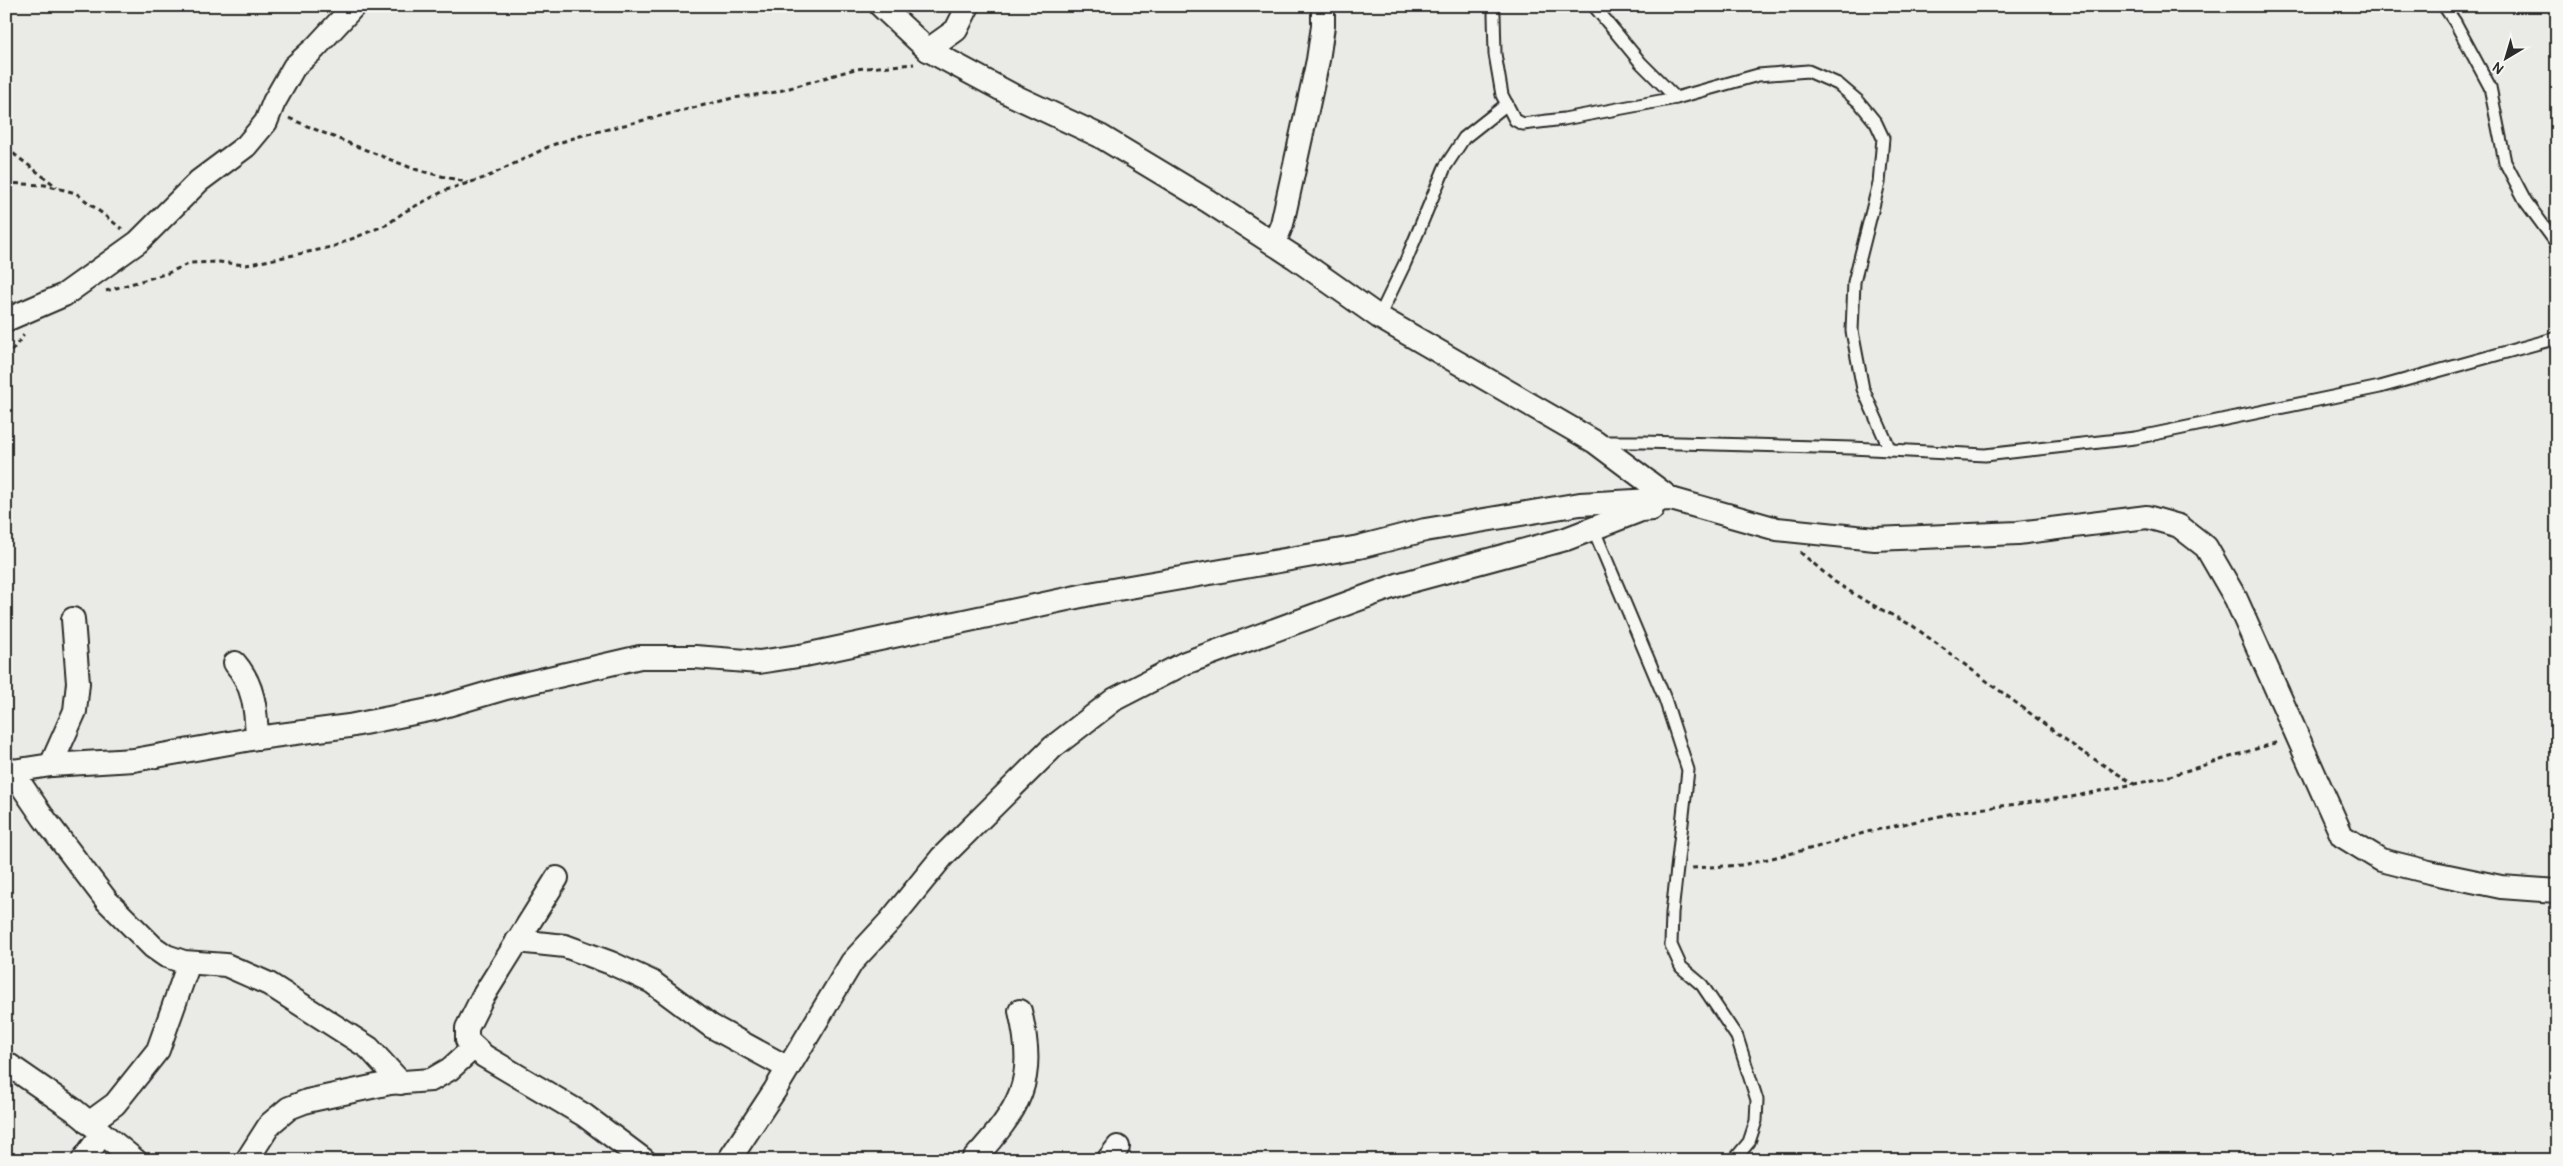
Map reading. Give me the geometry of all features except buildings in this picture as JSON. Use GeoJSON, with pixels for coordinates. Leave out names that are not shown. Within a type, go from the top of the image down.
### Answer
{"type":"FeatureCollection","features":[{"type":"Feature","properties":{"kind":"street"},"geometry":{"type":"LineString","coordinates":[[6,320],[64,296],[138,242],[198,181],[246,146],[266,122],[270,110],[294,67],[315,48],[354,6]]}},
{"type":"Feature","properties":{"kind":"street"},"geometry":{"type":"LineString","coordinates":[[882,6],[934,53],[1012,96],[1100,136],[1274,244],[1379,317],[1595,442],[1671,498]]}},
{"type":"Feature","properties":{"kind":"street"},"geometry":{"type":"LineString","coordinates":[[934,53],[956,30],[968,6]]}},
{"type":"Feature","properties":{"kind":"street"},"geometry":{"type":"LineString","coordinates":[[1274,244],[1282,224],[1314,83],[1323,26],[1323,6]]}},
{"type":"Feature","properties":{"kind":"street"},"geometry":{"type":"LineString","coordinates":[[402,1083],[369,1048],[269,984],[226,965],[189,963],[166,956],[154,947],[107,901],[9,771],[51,765],[134,760],[257,738],[349,726],[415,713],[506,688],[640,658],[695,657],[759,662],[805,655],[1095,594],[1359,547],[1425,530],[1580,504],[1671,498],[1777,529],[1875,540],[2018,533],[2147,517],[2178,526],[2206,548],[2236,599],[2342,836],[2381,860],[2501,887],[2557,891]]}},
{"type":"Feature","properties":{"kind":"street"},"geometry":{"type":"LineString","coordinates":[[729,1160],[788,1068],[852,962],[890,921],[942,857],[1053,747],[1115,699],[1185,663],[1400,584],[1566,539],[1641,510],[1695,505]]}},
{"type":"Feature","properties":{"kind":"street"},"geometry":{"type":"LineString","coordinates":[[51,765],[75,711],[78,683],[73,619]]}},
{"type":"Feature","properties":{"kind":"street"},"geometry":{"type":"LineString","coordinates":[[235,663],[246,677],[251,690],[256,712],[257,738]]}},
{"type":"Feature","properties":{"kind":"street"},"geometry":{"type":"LineString","coordinates":[[556,878],[467,1028],[467,1040],[473,1048],[584,1115],[644,1160]]}},
{"type":"Feature","properties":{"kind":"street"},"geometry":{"type":"LineString","coordinates":[[517,941],[564,946],[612,963],[652,982],[711,1026],[788,1068]]}},
{"type":"Feature","properties":{"kind":"street"},"geometry":{"type":"LineString","coordinates":[[83,1160],[96,1128],[158,1050],[189,963]]}},
{"type":"Feature","properties":{"kind":"street"},"geometry":{"type":"LineString","coordinates":[[973,1160],[1001,1129],[1018,1100],[1028,1070],[1026,1037],[1020,1011]]}},
{"type":"Feature","properties":{"kind":"street"},"geometry":{"type":"LineString","coordinates":[[247,1160],[270,1124],[289,1108],[307,1101],[390,1083],[431,1080],[450,1068],[473,1048]]}},
{"type":"Feature","properties":{"kind":"street"},"geometry":{"type":"LineString","coordinates":[[6,1063],[96,1128],[135,1160]]}},
{"type":"Feature","properties":{"kind":"lane"},"geometry":{"type":"LineString","coordinates":[[1594,6],[1641,63],[1676,98]]}},
{"type":"Feature","properties":{"kind":"lane"},"geometry":{"type":"LineString","coordinates":[[2444,6],[2455,22],[2490,87],[2506,162],[2526,202],[2557,244]]}},
{"type":"Feature","properties":{"kind":"lane"},"geometry":{"type":"LineString","coordinates":[[1494,14],[1495,54],[1502,95],[1515,120],[1524,124],[1564,119],[1676,98],[1758,75],[1808,71],[1838,84],[1859,102],[1876,124],[1883,138],[1883,157],[1878,191],[1854,282],[1852,331],[1863,389],[1890,450]]}},
{"type":"Feature","properties":{"kind":"lane"},"geometry":{"type":"LineString","coordinates":[[1379,317],[1445,167],[1464,138],[1507,104]]}},
{"type":"Feature","properties":{"kind":"lane"},"geometry":{"type":"LineString","coordinates":[[1595,442],[1890,450],[1985,455],[2135,438],[2380,387],[2557,338]]}},
{"type":"Feature","properties":{"kind":"lane"},"geometry":{"type":"LineString","coordinates":[[1593,528],[1665,699],[1688,770],[1672,913],[1671,945],[1681,967],[1702,985],[1736,1037],[1756,1100],[1756,1121],[1749,1142],[1734,1160]]}},
{"type":"Feature","properties":{"kind":"path"},"geometry":{"type":"LineString","coordinates":[[98,294],[168,273],[190,263],[261,264],[332,247],[380,227],[446,190],[486,177],[552,145],[580,136],[732,98],[776,92],[855,69],[908,66],[934,53]]}},
{"type":"Feature","properties":{"kind":"path"},"geometry":{"type":"LineString","coordinates":[[270,110],[368,153],[390,158],[416,169],[469,183]]}},
{"type":"Feature","properties":{"kind":"path"},"geometry":{"type":"LineString","coordinates":[[6,148],[59,189]]}},
{"type":"Feature","properties":{"kind":"path"},"geometry":{"type":"LineString","coordinates":[[6,183],[44,185],[82,196],[138,242]]}},
{"type":"Feature","properties":{"kind":"path"},"geometry":{"type":"LineString","coordinates":[[6,358],[28,330]]}},
{"type":"Feature","properties":{"kind":"path"},"geometry":{"type":"LineString","coordinates":[[1777,529],[1835,582],[1867,602],[1913,626],[2078,749],[2134,784]]}},
{"type":"Feature","properties":{"kind":"path"},"geometry":{"type":"LineString","coordinates":[[1678,868],[1743,865],[1817,847],[1867,832],[1963,811],[2071,797],[2134,784],[2235,757],[2297,735]]}}]}
